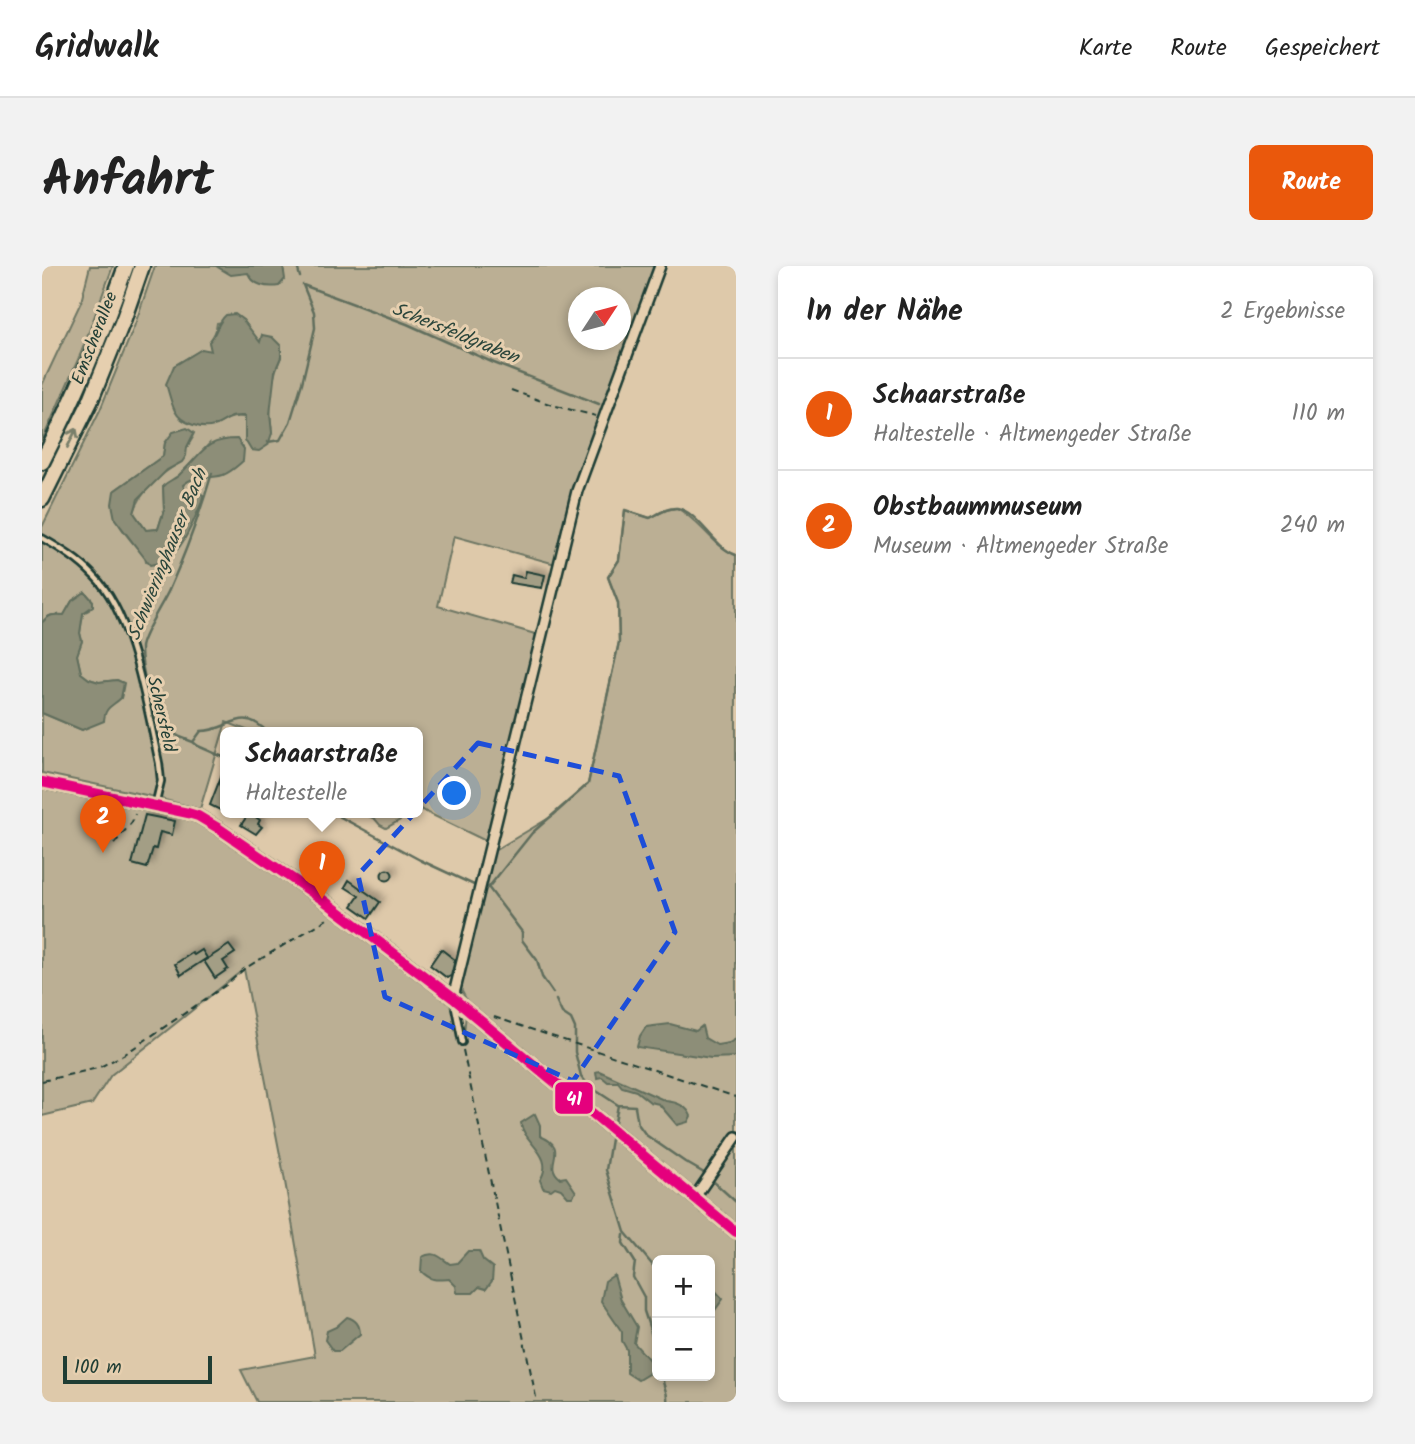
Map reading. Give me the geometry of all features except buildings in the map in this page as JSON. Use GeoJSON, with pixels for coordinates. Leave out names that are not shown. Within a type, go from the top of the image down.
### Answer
{"type":"FeatureCollection","features":[{"type":"Feature","properties":{"kind":"main road","name":"Emscherallee"},"geometry":{"type":"LineString","coordinates":[[42,462],[69,409],[103,331],[126,266]]}},
{"type":"Feature","properties":{"kind":"main road","name":"Emscherallee"},"geometry":{"type":"LineString","coordinates":[[42,499],[90,402],[142,266]]}},
{"type":"Feature","properties":{"kind":"street"},"geometry":{"type":"LineString","coordinates":[[453,998],[577,491],[660,266]]}},
{"type":"Feature","properties":{"kind":"street"},"geometry":{"type":"LineString","coordinates":[[42,782],[198,816],[339,912],[453,998],[736,1232]]}},
{"type":"Feature","properties":{"kind":"street"},"geometry":{"type":"LineString","coordinates":[[695,1197],[736,1137]]}},
{"type":"Feature","properties":{"kind":"lane","name":"Schersfeld"},"geometry":{"type":"LineString","coordinates":[[42,538],[67,552],[96,577],[114,602],[128,633],[159,763],[161,781],[155,806]]}},
{"type":"Feature","properties":{"kind":"lane"},"geometry":{"type":"LineString","coordinates":[[453,998],[462,1042]]}},
{"type":"Feature","properties":{"kind":"path"},"geometry":{"type":"LineString","coordinates":[[511,390],[552,405],[604,419]]}},
{"type":"Feature","properties":{"kind":"path"},"geometry":{"type":"LineString","coordinates":[[114,844],[132,822],[139,803]]}},
{"type":"Feature","properties":{"kind":"path"},"geometry":{"type":"LineString","coordinates":[[42,1081],[98,1068],[124,1054],[226,985],[244,969],[339,912]]}},
{"type":"Feature","properties":{"kind":"path"},"geometry":{"type":"LineString","coordinates":[[479,1019],[494,1017],[736,1097]]}},
{"type":"Feature","properties":{"kind":"path"},"geometry":{"type":"LineString","coordinates":[[462,1042],[537,1402]]}},
{"type":"Feature","properties":{"kind":"highlighted area"},"geometry":{"type":"Polygon","coordinates":[[[478,743],[619,776],[675,932],[573,1081],[385,997],[358,875],[478,743]]]}},
{"type":"Feature","properties":{"kind":"shaded area"},"geometry":{"type":"Polygon","coordinates":[[[90,266],[113,266],[81,353],[42,441],[42,385],[81,302],[90,266]]]}},
{"type":"Feature","properties":{"kind":"shaded area"},"geometry":{"type":"Polygon","coordinates":[[[155,266],[660,266],[631,345],[631,287],[568,287],[568,350],[629,350],[577,491],[559,565],[454,536],[438,606],[542,636],[492,844],[423,810],[423,727],[239,727],[226,722],[225,727],[220,727],[220,742],[200,809],[42,773],[42,713],[82,730],[109,705],[121,698],[123,683],[117,680],[99,682],[81,673],[77,655],[82,641],[80,633],[83,613],[89,610],[93,601],[85,592],[72,601],[64,615],[51,615],[42,623],[42,527],[100,410],[134,327],[155,266]],[[243,320],[217,323],[215,335],[209,342],[212,351],[201,350],[174,366],[217,425],[233,417],[246,418],[272,433],[271,395],[281,357],[262,335],[260,343],[243,320]],[[192,439],[165,443],[163,456],[115,490],[114,510],[117,519],[146,562],[160,563],[168,557],[189,493],[186,493],[183,485],[191,478],[202,476],[209,444],[179,476],[163,486],[164,510],[158,529],[146,530],[134,513],[141,497],[152,483],[181,462],[192,439]]]}},
{"type":"Feature","properties":{"kind":"shaded area"},"geometry":{"type":"Polygon","coordinates":[[[677,508],[693,519],[720,546],[736,555],[736,1402],[257,1402],[241,1370],[315,1356],[244,969],[111,1075],[92,1104],[42,1116],[42,782],[198,816],[453,998],[463,1046],[467,1001],[457,982],[489,854],[554,815],[588,784],[619,642],[618,603],[608,577],[619,560],[625,510],[650,518],[677,508]]]}},
{"type":"Feature","properties":{"kind":"shaded area"},"geometry":{"type":"Polygon","coordinates":[[[373,818],[400,820],[386,828],[373,818]]]}},
{"type":"Feature","properties":{"kind":"water"},"geometry":{"type":"Polygon","coordinates":[[[216,266],[283,266],[285,279],[279,286],[265,286],[253,280],[248,273],[231,275],[216,266]]]}},
{"type":"Feature","properties":{"kind":"water"},"geometry":{"type":"Polygon","coordinates":[[[235,314],[260,342],[262,335],[272,337],[281,346],[270,414],[272,433],[268,445],[259,451],[251,450],[245,440],[245,416],[231,417],[209,427],[192,424],[182,419],[175,411],[166,384],[174,366],[202,349],[211,351],[209,342],[221,321],[226,315],[235,314]]]}},
{"type":"Feature","properties":{"kind":"water"},"geometry":{"type":"Polygon","coordinates":[[[187,428],[194,433],[182,462],[167,470],[138,499],[134,513],[146,530],[158,529],[164,510],[163,486],[179,475],[204,449],[217,442],[237,439],[244,449],[243,461],[223,475],[193,479],[183,485],[186,493],[196,490],[203,495],[202,502],[177,550],[161,562],[150,565],[115,519],[112,504],[114,491],[163,456],[165,443],[173,432],[187,428]]]}},
{"type":"Feature","properties":{"kind":"water"},"geometry":{"type":"Polygon","coordinates":[[[85,592],[93,601],[93,606],[83,613],[80,633],[82,641],[77,655],[81,673],[99,682],[117,680],[124,683],[121,698],[107,710],[104,721],[82,730],[42,713],[42,623],[52,615],[64,615],[72,601],[85,592]]]}},
{"type":"Feature","properties":{"kind":"water"},"geometry":{"type":"Polygon","coordinates":[[[670,1024],[696,1031],[702,1026],[705,1038],[717,1045],[736,1039],[736,1057],[711,1058],[637,1047],[646,1027],[670,1024]]]}},
{"type":"Feature","properties":{"kind":"water"},"geometry":{"type":"Polygon","coordinates":[[[596,1072],[681,1105],[691,1116],[688,1122],[677,1125],[659,1104],[650,1102],[636,1091],[622,1087],[618,1082],[597,1078],[596,1072]]]}},
{"type":"Feature","properties":{"kind":"water"},"geometry":{"type":"Polygon","coordinates":[[[535,1114],[540,1125],[540,1136],[554,1146],[555,1172],[560,1178],[566,1177],[576,1192],[572,1197],[555,1187],[551,1190],[543,1188],[540,1180],[544,1171],[542,1156],[527,1137],[521,1123],[535,1114]]]}},
{"type":"Feature","properties":{"kind":"water"},"geometry":{"type":"Polygon","coordinates":[[[468,1251],[479,1251],[483,1260],[493,1268],[492,1281],[486,1289],[479,1287],[473,1293],[457,1293],[456,1286],[449,1279],[434,1279],[421,1271],[422,1257],[426,1255],[437,1255],[450,1264],[457,1263],[468,1251]]]}},
{"type":"Feature","properties":{"kind":"water"},"geometry":{"type":"Polygon","coordinates":[[[614,1275],[621,1300],[637,1327],[634,1343],[650,1361],[652,1359],[652,1370],[638,1380],[627,1373],[627,1350],[622,1341],[622,1332],[601,1301],[605,1281],[614,1275]]]}},
{"type":"Feature","properties":{"kind":"water"},"geometry":{"type":"Polygon","coordinates":[[[715,1290],[723,1299],[715,1310],[715,1290]]]}},
{"type":"Feature","properties":{"kind":"water"},"geometry":{"type":"Polygon","coordinates":[[[347,1317],[356,1323],[360,1334],[340,1351],[333,1351],[325,1340],[327,1331],[347,1317]]]}},
{"type":"Feature","properties":{"kind":"waterway","name":"Schwieringhauser Bach"},"geometry":{"type":"LineString","coordinates":[[297,266],[300,277]]}},
{"type":"Feature","properties":{"kind":"waterway","name":"Schersfeldgraben"},"geometry":{"type":"LineString","coordinates":[[303,285],[407,324],[494,363],[599,404]]}},
{"type":"Feature","properties":{"kind":"waterway","name":"Schwieringhauser Bach"},"geometry":{"type":"LineString","coordinates":[[268,442],[280,440],[290,422],[315,328],[314,312],[303,285]]}},
{"type":"Feature","properties":{"kind":"waterway","name":"Schwieringhauser Bach"},"geometry":{"type":"LineString","coordinates":[[212,473],[181,561],[142,643],[144,676],[156,723],[180,737],[193,742],[201,731],[243,720],[251,720],[261,727]]}},
{"type":"Feature","properties":{"kind":"waterway"},"geometry":{"type":"LineString","coordinates":[[488,888],[532,833],[588,784],[619,642],[618,603],[608,577],[619,560],[625,510],[650,518],[670,509],[685,511],[720,545],[736,555]]}},
{"type":"Feature","properties":{"kind":"waterway"},"geometry":{"type":"LineString","coordinates":[[193,742],[220,756]]}},
{"type":"Feature","properties":{"kind":"waterway","name":"Schwieringhauser Bach"},"geometry":{"type":"LineString","coordinates":[[342,818],[420,860],[474,885]]}},
{"type":"Feature","properties":{"kind":"waterway","name":"Schwieringhauser Bach"},"geometry":{"type":"LineString","coordinates":[[488,887],[522,932],[522,940],[537,960],[542,977],[553,993]]}},
{"type":"Feature","properties":{"kind":"waterway","name":"Schwieringhauser Bach"},"geometry":{"type":"LineString","coordinates":[[556,1000],[562,1013],[571,1019],[575,1028],[575,1052],[581,1076],[589,1086],[618,1105],[635,1106],[638,1124],[646,1135],[704,1173]]}},
{"type":"Feature","properties":{"kind":"waterway"},"geometry":{"type":"LineString","coordinates":[[615,1122],[618,1105]]}},
{"type":"Feature","properties":{"kind":"waterway"},"geometry":{"type":"LineString","coordinates":[[611,1139],[606,1170],[625,1232],[652,1264]]}},
{"type":"Feature","properties":{"kind":"waterway","name":"Schwieringhauser Bach"},"geometry":{"type":"LineString","coordinates":[[714,1182],[736,1202]]}},
{"type":"Feature","properties":{"kind":"waterway"},"geometry":{"type":"LineString","coordinates":[[624,1235],[623,1243],[635,1262],[633,1277],[644,1297],[644,1311],[652,1336]]}},
{"type":"Feature","properties":{"kind":"waterway"},"geometry":{"type":"LineString","coordinates":[[663,1381],[667,1402]]}},
{"type":"Feature","properties":{"kind":"transit line","name":"41"},"geometry":{"type":"LineString","coordinates":[[42,782],[188,813],[218,828],[322,899],[453,998],[736,1232]]}},
{"type":"Feature","properties":{"kind":"place","name":"Obstbaummuseum"},"geometry":{"type":"Point","coordinates":[103,853]}},
{"type":"Feature","properties":{"kind":"place","name":"Schaarstraße"},"geometry":{"type":"Point","coordinates":[322,899]}}]}
